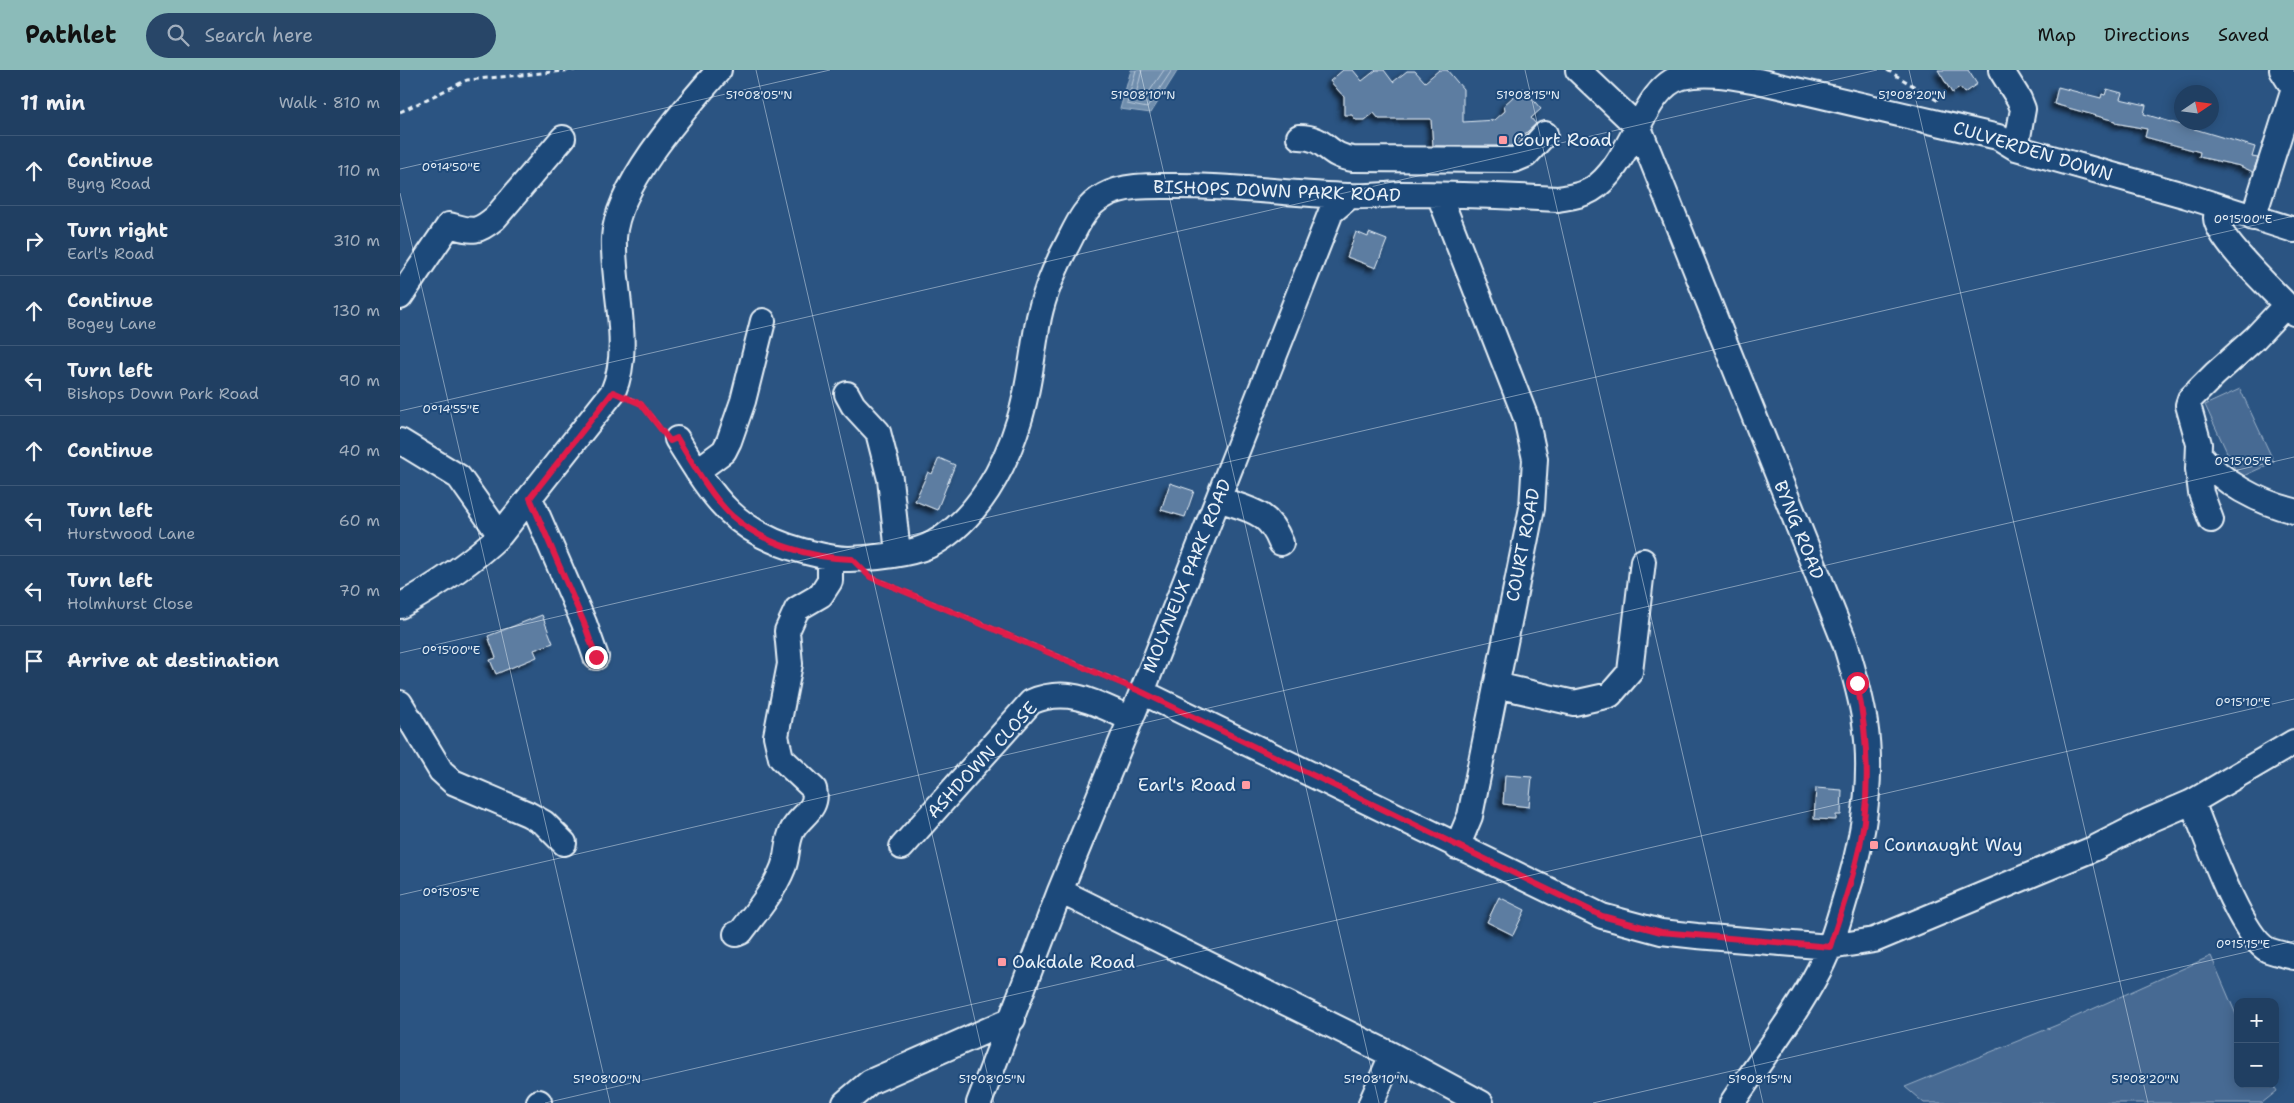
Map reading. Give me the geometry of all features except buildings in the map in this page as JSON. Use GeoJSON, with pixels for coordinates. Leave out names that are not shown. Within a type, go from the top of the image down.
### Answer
{"type":"FeatureCollection","features":[{"type":"Feature","properties":{"kind":"street"},"geometry":{"type":"LineString","coordinates":[[400,606],[441,583],[485,550],[500,535],[613,392],[619,377],[622,349],[614,236],[620,209],[640,172],[682,114],[719,70]]}},
{"type":"Feature","properties":{"kind":"street"},"geometry":{"type":"LineString","coordinates":[[1578,70],[1639,128]]}},
{"type":"Feature","properties":{"kind":"street"},"geometry":{"type":"LineString","coordinates":[[2001,70],[2023,109],[2016,148]]}},
{"type":"Feature","properties":{"kind":"street"},"geometry":{"type":"LineString","coordinates":[[2253,218],[2294,89],[2282,70]]}},
{"type":"Feature","properties":{"kind":"street","name":"CULVERDEN DOWN"},"geometry":{"type":"LineString","coordinates":[[1612,174],[1639,128],[1653,98],[1672,81],[1692,76],[1725,76],[1758,81],[1998,137],[2016,148],[2218,206],[2294,230]]}},
{"type":"Feature","properties":{"kind":"street","name":"BYNG ROAD"},"geometry":{"type":"LineString","coordinates":[[1639,128],[1844,642],[1857,683],[1866,724],[1867,793],[1865,819],[1856,864],[1830,947],[1794,1010],[1732,1103]]}},
{"type":"Feature","properties":{"kind":"street"},"geometry":{"type":"LineString","coordinates":[[1299,138],[1310,137],[1319,140],[1341,158],[1514,160],[1526,155],[1545,134]]}},
{"type":"Feature","properties":{"kind":"street"},"geometry":{"type":"LineString","coordinates":[[400,297],[448,225],[474,232],[483,229],[495,218],[563,138]]}},
{"type":"Feature","properties":{"kind":"street"},"geometry":{"type":"LineString","coordinates":[[1395,159],[1398,194]]}},
{"type":"Feature","properties":{"kind":"street","name":"BISHOPS DOWN PARK ROAD"},"geometry":{"type":"LineString","coordinates":[[677,438],[697,471],[731,514],[751,531],[782,545],[841,559],[898,553],[932,544],[954,529],[983,497],[1000,469],[1019,421],[1028,387],[1040,315],[1059,262],[1087,209],[1102,196],[1117,191],[1151,186],[1223,186],[1350,196],[1398,194],[1558,199],[1590,191],[1612,174]]}},
{"type":"Feature","properties":{"kind":"street","name":"COURT ROAD"},"geometry":{"type":"LineString","coordinates":[[1439,195],[1526,418],[1535,459],[1532,508],[1470,816],[1457,847]]}},
{"type":"Feature","properties":{"kind":"street","name":"MOLYNEUX PARK ROAD"},"geometry":{"type":"LineString","coordinates":[[979,1103],[1013,1019],[1060,891],[1129,718],[1142,692],[1331,212],[1350,196]]}},
{"type":"Feature","properties":{"kind":"street"},"geometry":{"type":"LineString","coordinates":[[2211,520],[2201,493],[2199,444],[2188,405],[2190,399],[2215,374],[2290,309],[2260,279],[2221,231],[2216,216],[2218,206]]}},
{"type":"Feature","properties":{"kind":"street"},"geometry":{"type":"LineString","coordinates":[[697,471],[724,451],[729,441],[743,401],[762,321]]}},
{"type":"Feature","properties":{"kind":"street"},"geometry":{"type":"LineString","coordinates":[[847,394],[853,405],[878,432],[890,479],[898,553]]}},
{"type":"Feature","properties":{"kind":"street"},"geometry":{"type":"LineString","coordinates":[[400,441],[460,476],[500,535]]}},
{"type":"Feature","properties":{"kind":"street"},"geometry":{"type":"LineString","coordinates":[[2199,454],[2211,470],[2237,487],[2276,506],[2294,511]]}},
{"type":"Feature","properties":{"kind":"street"},"geometry":{"type":"LineString","coordinates":[[530,498],[584,623],[596,657]]}},
{"type":"Feature","properties":{"kind":"street"},"geometry":{"type":"LineString","coordinates":[[1218,499],[1265,516],[1276,529],[1281,543]]}},
{"type":"Feature","properties":{"kind":"street"},"geometry":{"type":"LineString","coordinates":[[736,934],[741,932],[775,884],[786,860],[787,846],[792,830],[814,804],[816,796],[814,789],[781,758],[776,736],[790,664],[787,631],[797,609],[821,595],[841,559]]}},
{"type":"Feature","properties":{"kind":"street"},"geometry":{"type":"LineString","coordinates":[[1496,685],[1574,703],[1610,695],[1630,672],[1643,561]]}},
{"type":"Feature","properties":{"kind":"street"},"geometry":{"type":"LineString","coordinates":[[1142,692],[1602,916],[1661,932],[1830,947],[1874,940],[2093,848],[2192,802],[2294,742]]}},
{"type":"Feature","properties":{"kind":"street","name":"ASHDOWN CLOSE"},"geometry":{"type":"LineString","coordinates":[[902,847],[1031,702],[1043,697],[1084,697],[1129,718]]}},
{"type":"Feature","properties":{"kind":"street"},"geometry":{"type":"LineString","coordinates":[[400,704],[441,771],[453,782],[528,814],[544,823],[564,843]]}},
{"type":"Feature","properties":{"kind":"street"},"geometry":{"type":"LineString","coordinates":[[2192,802],[2226,884],[2249,930],[2267,949],[2294,957]]}},
{"type":"Feature","properties":{"kind":"street"},"geometry":{"type":"LineString","coordinates":[[1060,891],[1392,1055],[1482,1103]]}},
{"type":"Feature","properties":{"kind":"street"},"geometry":{"type":"LineString","coordinates":[[845,1103],[870,1082],[1013,1019]]}},
{"type":"Feature","properties":{"kind":"street"},"geometry":{"type":"LineString","coordinates":[[1371,1103],[1392,1055]]}},
{"type":"Feature","properties":{"kind":"path"},"geometry":{"type":"LineString","coordinates":[[400,112],[467,80],[575,70]]}},
{"type":"Feature","properties":{"kind":"path"},"geometry":{"type":"LineString","coordinates":[[613,392],[641,404],[670,441],[677,438]]}},
{"type":"Feature","properties":{"kind":"path"},"geometry":{"type":"LineString","coordinates":[[841,559],[870,577],[1142,692]]}},
{"type":"Feature","properties":{"kind":"shaded area"},"geometry":{"type":"Polygon","coordinates":[[[2240,389],[2274,462],[2239,478],[2205,405],[2240,389]]]}},
{"type":"Feature","properties":{"kind":"shaded area"},"geometry":{"type":"Polygon","coordinates":[[[2211,956],[2234,1010],[2234,1088],[2275,1088],[2277,1091],[2262,1103],[1924,1103],[1905,1087],[2057,1025],[2211,956]]]}},
{"type":"Feature","properties":{"kind":"water"},"geometry":{"type":"Polygon","coordinates":[[[1131,70],[1178,70],[1151,113],[1120,109],[1131,70]]]}},
{"type":"Feature","properties":{"kind":"place","name":"Court Road"},"geometry":{"type":"Point","coordinates":[1503,140]}},
{"type":"Feature","properties":{"kind":"place","name":"Earl's Road"},"geometry":{"type":"Point","coordinates":[1246,785]}},
{"type":"Feature","properties":{"kind":"place","name":"Connaught Way"},"geometry":{"type":"Point","coordinates":[1874,845]}},
{"type":"Feature","properties":{"kind":"place","name":"Oakdale Road"},"geometry":{"type":"Point","coordinates":[1002,962]}},
{"type":"Feature","properties":{"kind":"route"},"geometry":{"type":"LineString","coordinates":[[596,657],[584,623],[530,498],[613,392],[627,396],[641,404],[653,416],[670,441],[677,438],[697,471],[731,514],[751,531],[782,545],[830,558],[852,559],[870,577],[1142,692],[1602,916],[1661,932],[1830,947],[1856,864],[1865,819],[1867,793],[1866,724],[1857,683]]}}]}
